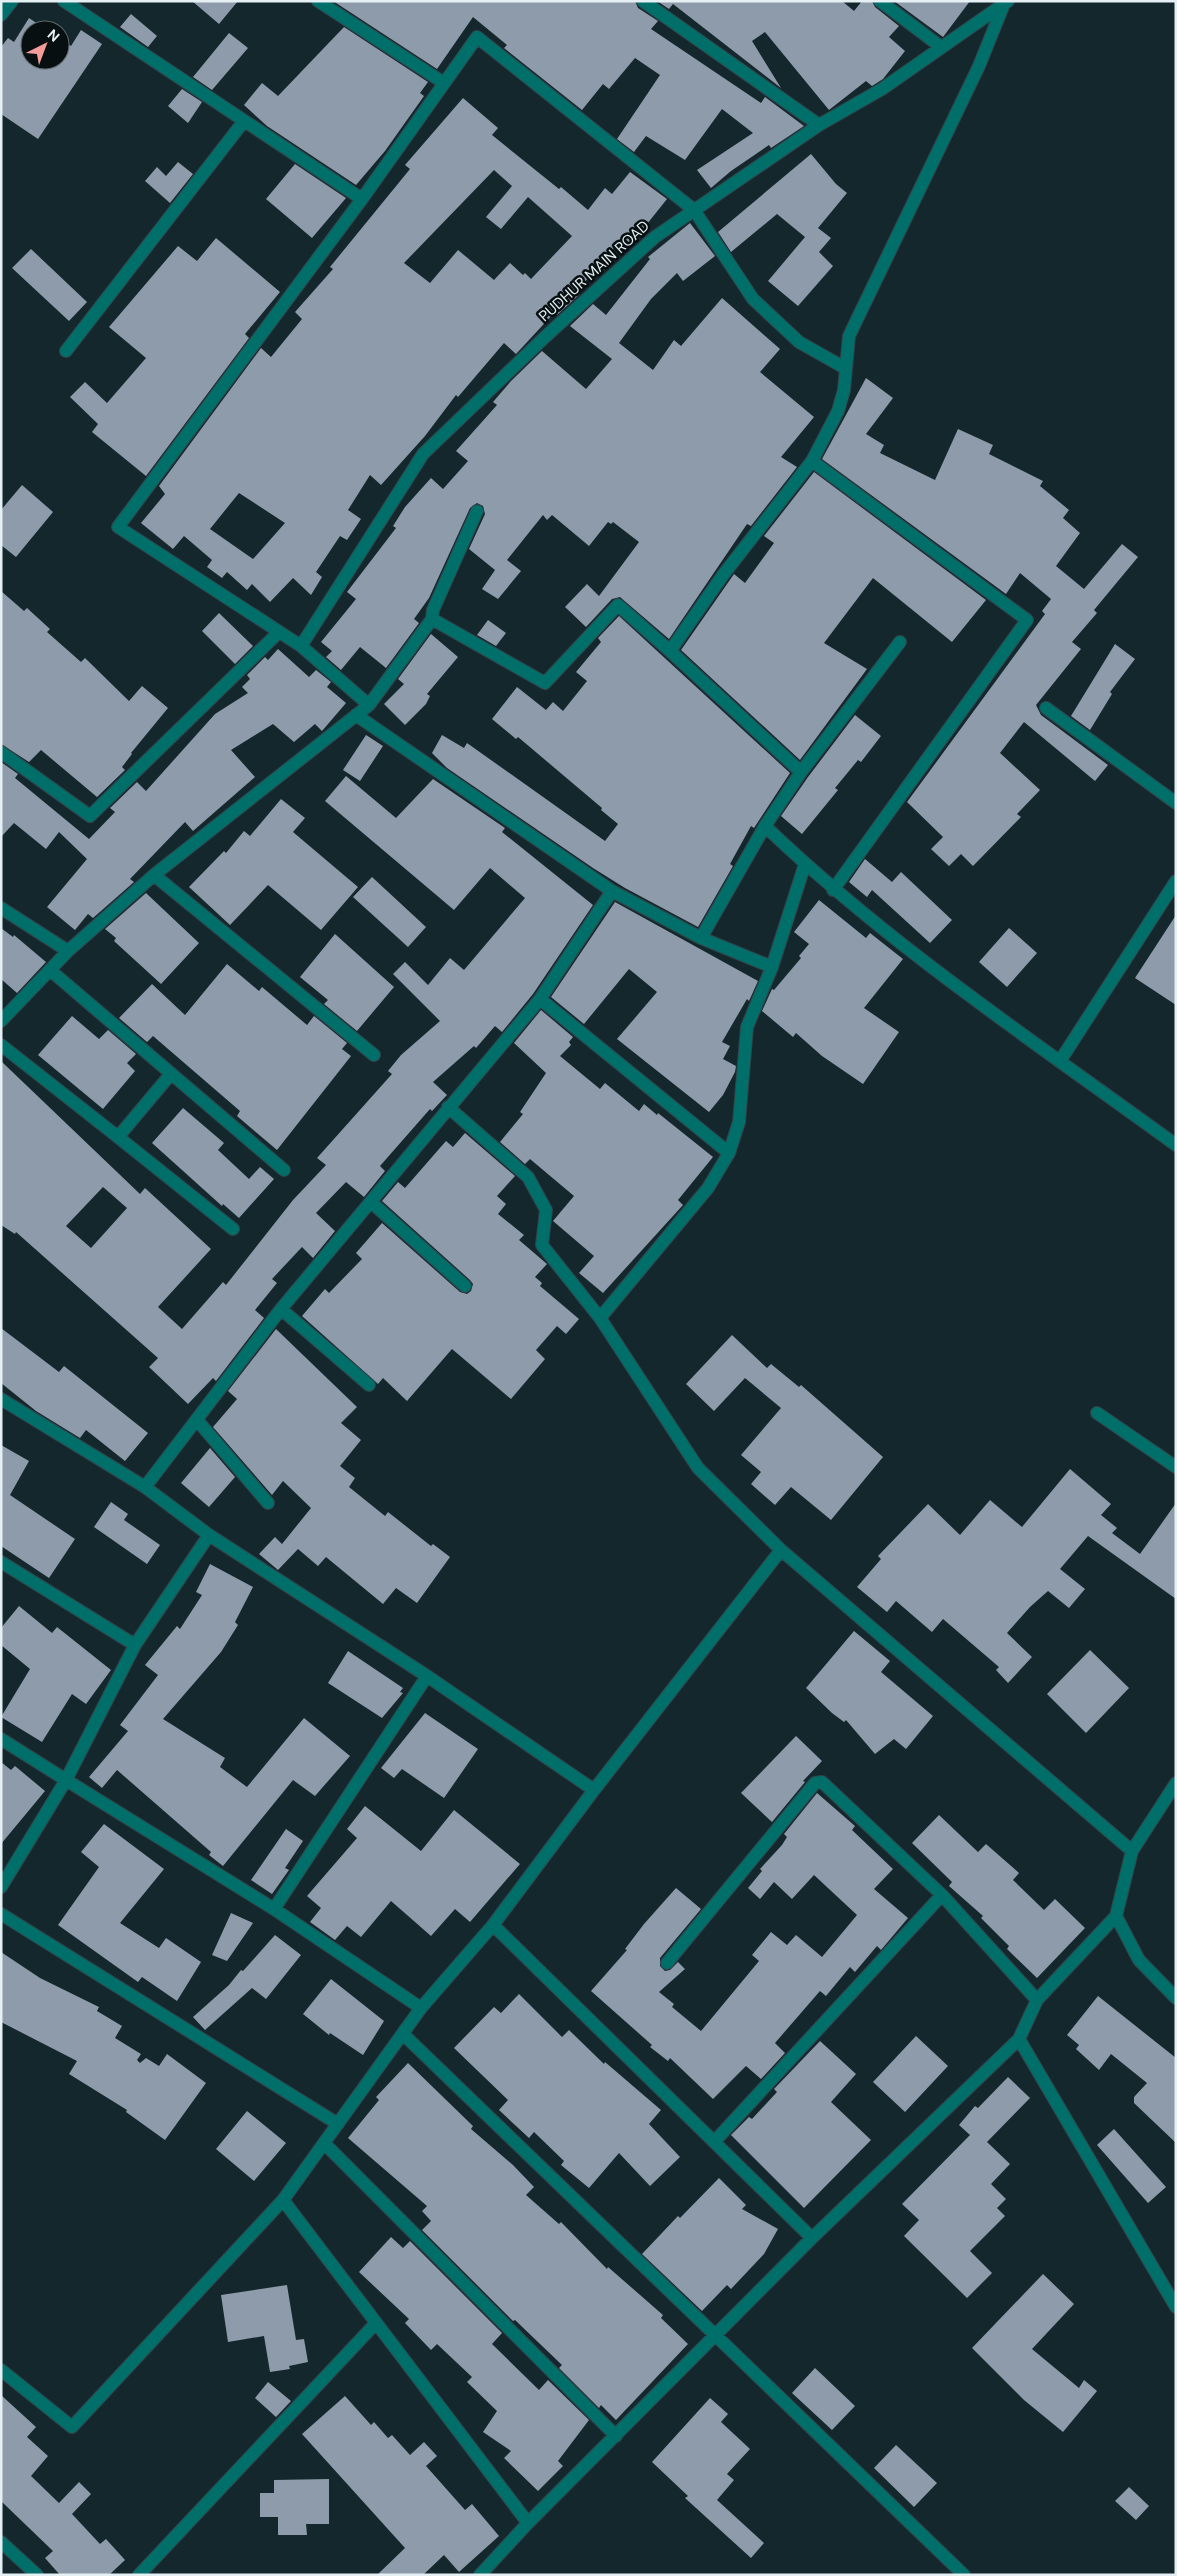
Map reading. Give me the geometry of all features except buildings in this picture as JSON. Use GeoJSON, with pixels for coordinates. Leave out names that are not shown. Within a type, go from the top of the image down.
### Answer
{"type":"FeatureCollection","features":[{"type":"Feature","properties":{"kind":"street"},"geometry":{"type":"LineString","coordinates":[[1,15],[12,1]]}},
{"type":"Feature","properties":{"kind":"street"},"geometry":{"type":"LineString","coordinates":[[64,1],[362,200]]}},
{"type":"Feature","properties":{"kind":"street"},"geometry":{"type":"LineString","coordinates":[[318,1],[444,83]]}},
{"type":"Feature","properties":{"kind":"street"},"geometry":{"type":"LineString","coordinates":[[643,1],[820,125]]}},
{"type":"Feature","properties":{"kind":"street"},"geometry":{"type":"LineString","coordinates":[[880,1],[940,46]]}},
{"type":"Feature","properties":{"kind":"street"},"geometry":{"type":"LineString","coordinates":[[670,651],[723,575],[812,461],[838,411],[844,390],[849,336],[979,66],[1006,3]]}},
{"type":"Feature","properties":{"kind":"street","name":"PUDHUR MAIN ROAD"},"geometry":{"type":"LineString","coordinates":[[300,646],[423,454],[545,337],[648,243],[820,125],[882,89],[940,46],[1006,3]]}},
{"type":"Feature","properties":{"kind":"street"},"geometry":{"type":"LineString","coordinates":[[369,705],[300,646],[118,527],[362,200],[477,37],[694,210],[753,299],[799,342],[845,368]]}},
{"type":"Feature","properties":{"kind":"street"},"geometry":{"type":"LineString","coordinates":[[66,352],[244,121]]}},
{"type":"Feature","properties":{"kind":"street"},"geometry":{"type":"LineString","coordinates":[[812,461],[1027,620],[833,890]]}},
{"type":"Feature","properties":{"kind":"street"},"geometry":{"type":"LineString","coordinates":[[1,1021],[68,951],[154,875],[292,768],[369,705],[432,619],[433,610],[477,511]]}},
{"type":"Feature","properties":{"kind":"street"},"geometry":{"type":"LineString","coordinates":[[432,619],[544,683],[618,605],[801,772]]}},
{"type":"Feature","properties":{"kind":"street"},"geometry":{"type":"LineString","coordinates":[[1,752],[90,816],[283,635]]}},
{"type":"Feature","properties":{"kind":"street"},"geometry":{"type":"LineString","coordinates":[[701,938],[765,826],[801,772],[900,642]]}},
{"type":"Feature","properties":{"kind":"street"},"geometry":{"type":"LineString","coordinates":[[1046,708],[1176,803]]}},
{"type":"Feature","properties":{"kind":"street"},"geometry":{"type":"LineString","coordinates":[[356,715],[612,891],[701,938],[772,967]]}},
{"type":"Feature","properties":{"kind":"street"},"geometry":{"type":"LineString","coordinates":[[765,826],[833,890],[1060,1061],[1176,1145]]}},
{"type":"Feature","properties":{"kind":"street"},"geometry":{"type":"LineString","coordinates":[[600,1318],[708,1188],[729,1153],[740,1122],[747,1027],[772,967],[805,864]]}},
{"type":"Feature","properties":{"kind":"street"},"geometry":{"type":"LineString","coordinates":[[154,875],[374,1055]]}},
{"type":"Feature","properties":{"kind":"street"},"geometry":{"type":"LineString","coordinates":[[1060,1061],[1176,882]]}},
{"type":"Feature","properties":{"kind":"street"},"geometry":{"type":"LineString","coordinates":[[145,1488],[281,1309],[540,999],[612,891]]}},
{"type":"Feature","properties":{"kind":"street"},"geometry":{"type":"LineString","coordinates":[[1,908],[68,951]]}},
{"type":"Feature","properties":{"kind":"street"},"geometry":{"type":"LineString","coordinates":[[50,970],[170,1075],[284,1170]]}},
{"type":"Feature","properties":{"kind":"street"},"geometry":{"type":"LineString","coordinates":[[540,999],[729,1153]]}},
{"type":"Feature","properties":{"kind":"street"},"geometry":{"type":"LineString","coordinates":[[1,1045],[233,1229]]}},
{"type":"Feature","properties":{"kind":"street"},"geometry":{"type":"LineString","coordinates":[[118,1137],[170,1075]]}},
{"type":"Feature","properties":{"kind":"street"},"geometry":{"type":"LineString","coordinates":[[448,1107],[528,1177],[546,1210],[542,1244],[600,1318],[698,1468],[781,1550],[1132,1851]]}},
{"type":"Feature","properties":{"kind":"street"},"geometry":{"type":"LineString","coordinates":[[371,1202],[466,1286]]}},
{"type":"Feature","properties":{"kind":"street"},"geometry":{"type":"LineString","coordinates":[[281,1309],[369,1385]]}},
{"type":"Feature","properties":{"kind":"street"},"geometry":{"type":"LineString","coordinates":[[1,1399],[145,1488],[209,1535],[427,1676],[594,1790]]}},
{"type":"Feature","properties":{"kind":"street"},"geometry":{"type":"LineString","coordinates":[[1097,1414],[1176,1467]]}},
{"type":"Feature","properties":{"kind":"street"},"geometry":{"type":"LineString","coordinates":[[196,1420],[268,1503]]}},
{"type":"Feature","properties":{"kind":"street"},"geometry":{"type":"LineString","coordinates":[[1,1887],[66,1780],[135,1646],[209,1535]]}},
{"type":"Feature","properties":{"kind":"street"},"geometry":{"type":"LineString","coordinates":[[1,2370],[72,2427],[283,2200],[421,2008],[493,1925],[594,1790],[781,1550]]}},
{"type":"Feature","properties":{"kind":"street"},"geometry":{"type":"LineString","coordinates":[[1,1562],[135,1646]]}},
{"type":"Feature","properties":{"kind":"street"},"geometry":{"type":"LineString","coordinates":[[274,1909],[427,1676]]}},
{"type":"Feature","properties":{"kind":"street"},"geometry":{"type":"LineString","coordinates":[[1,1739],[274,1909],[421,2008]]}},
{"type":"Feature","properties":{"kind":"street"},"geometry":{"type":"LineString","coordinates":[[668,1963],[815,1783],[822,1782],[942,1895],[1036,2000]]}},
{"type":"Feature","properties":{"kind":"street"},"geometry":{"type":"LineString","coordinates":[[480,2575],[528,2523],[812,2238],[1019,2039],[1036,2000],[1116,1916],[1132,1851],[1176,1783]]}},
{"type":"Feature","properties":{"kind":"street"},"geometry":{"type":"LineString","coordinates":[[714,2142],[942,1895]]}},
{"type":"Feature","properties":{"kind":"street"},"geometry":{"type":"LineString","coordinates":[[1,1914],[338,2124]]}},
{"type":"Feature","properties":{"kind":"street"},"geometry":{"type":"LineString","coordinates":[[1116,1916],[1139,1960],[1176,1998]]}},
{"type":"Feature","properties":{"kind":"street"},"geometry":{"type":"LineString","coordinates":[[493,1925],[812,2238]]}},
{"type":"Feature","properties":{"kind":"street"},"geometry":{"type":"LineString","coordinates":[[402,2034],[964,2575]]}},
{"type":"Feature","properties":{"kind":"street"},"geometry":{"type":"LineString","coordinates":[[1019,2039],[1176,2307]]}},
{"type":"Feature","properties":{"kind":"street"},"geometry":{"type":"LineString","coordinates":[[324,2143],[616,2436]]}},
{"type":"Feature","properties":{"kind":"street"},"geometry":{"type":"LineString","coordinates":[[283,2200],[528,2523]]}},
{"type":"Feature","properties":{"kind":"street"},"geometry":{"type":"LineString","coordinates":[[139,2575],[376,2323]]}},
{"type":"Feature","properties":{"kind":"street"},"geometry":{"type":"LineString","coordinates":[[1,2542],[37,2575]]}}]}
